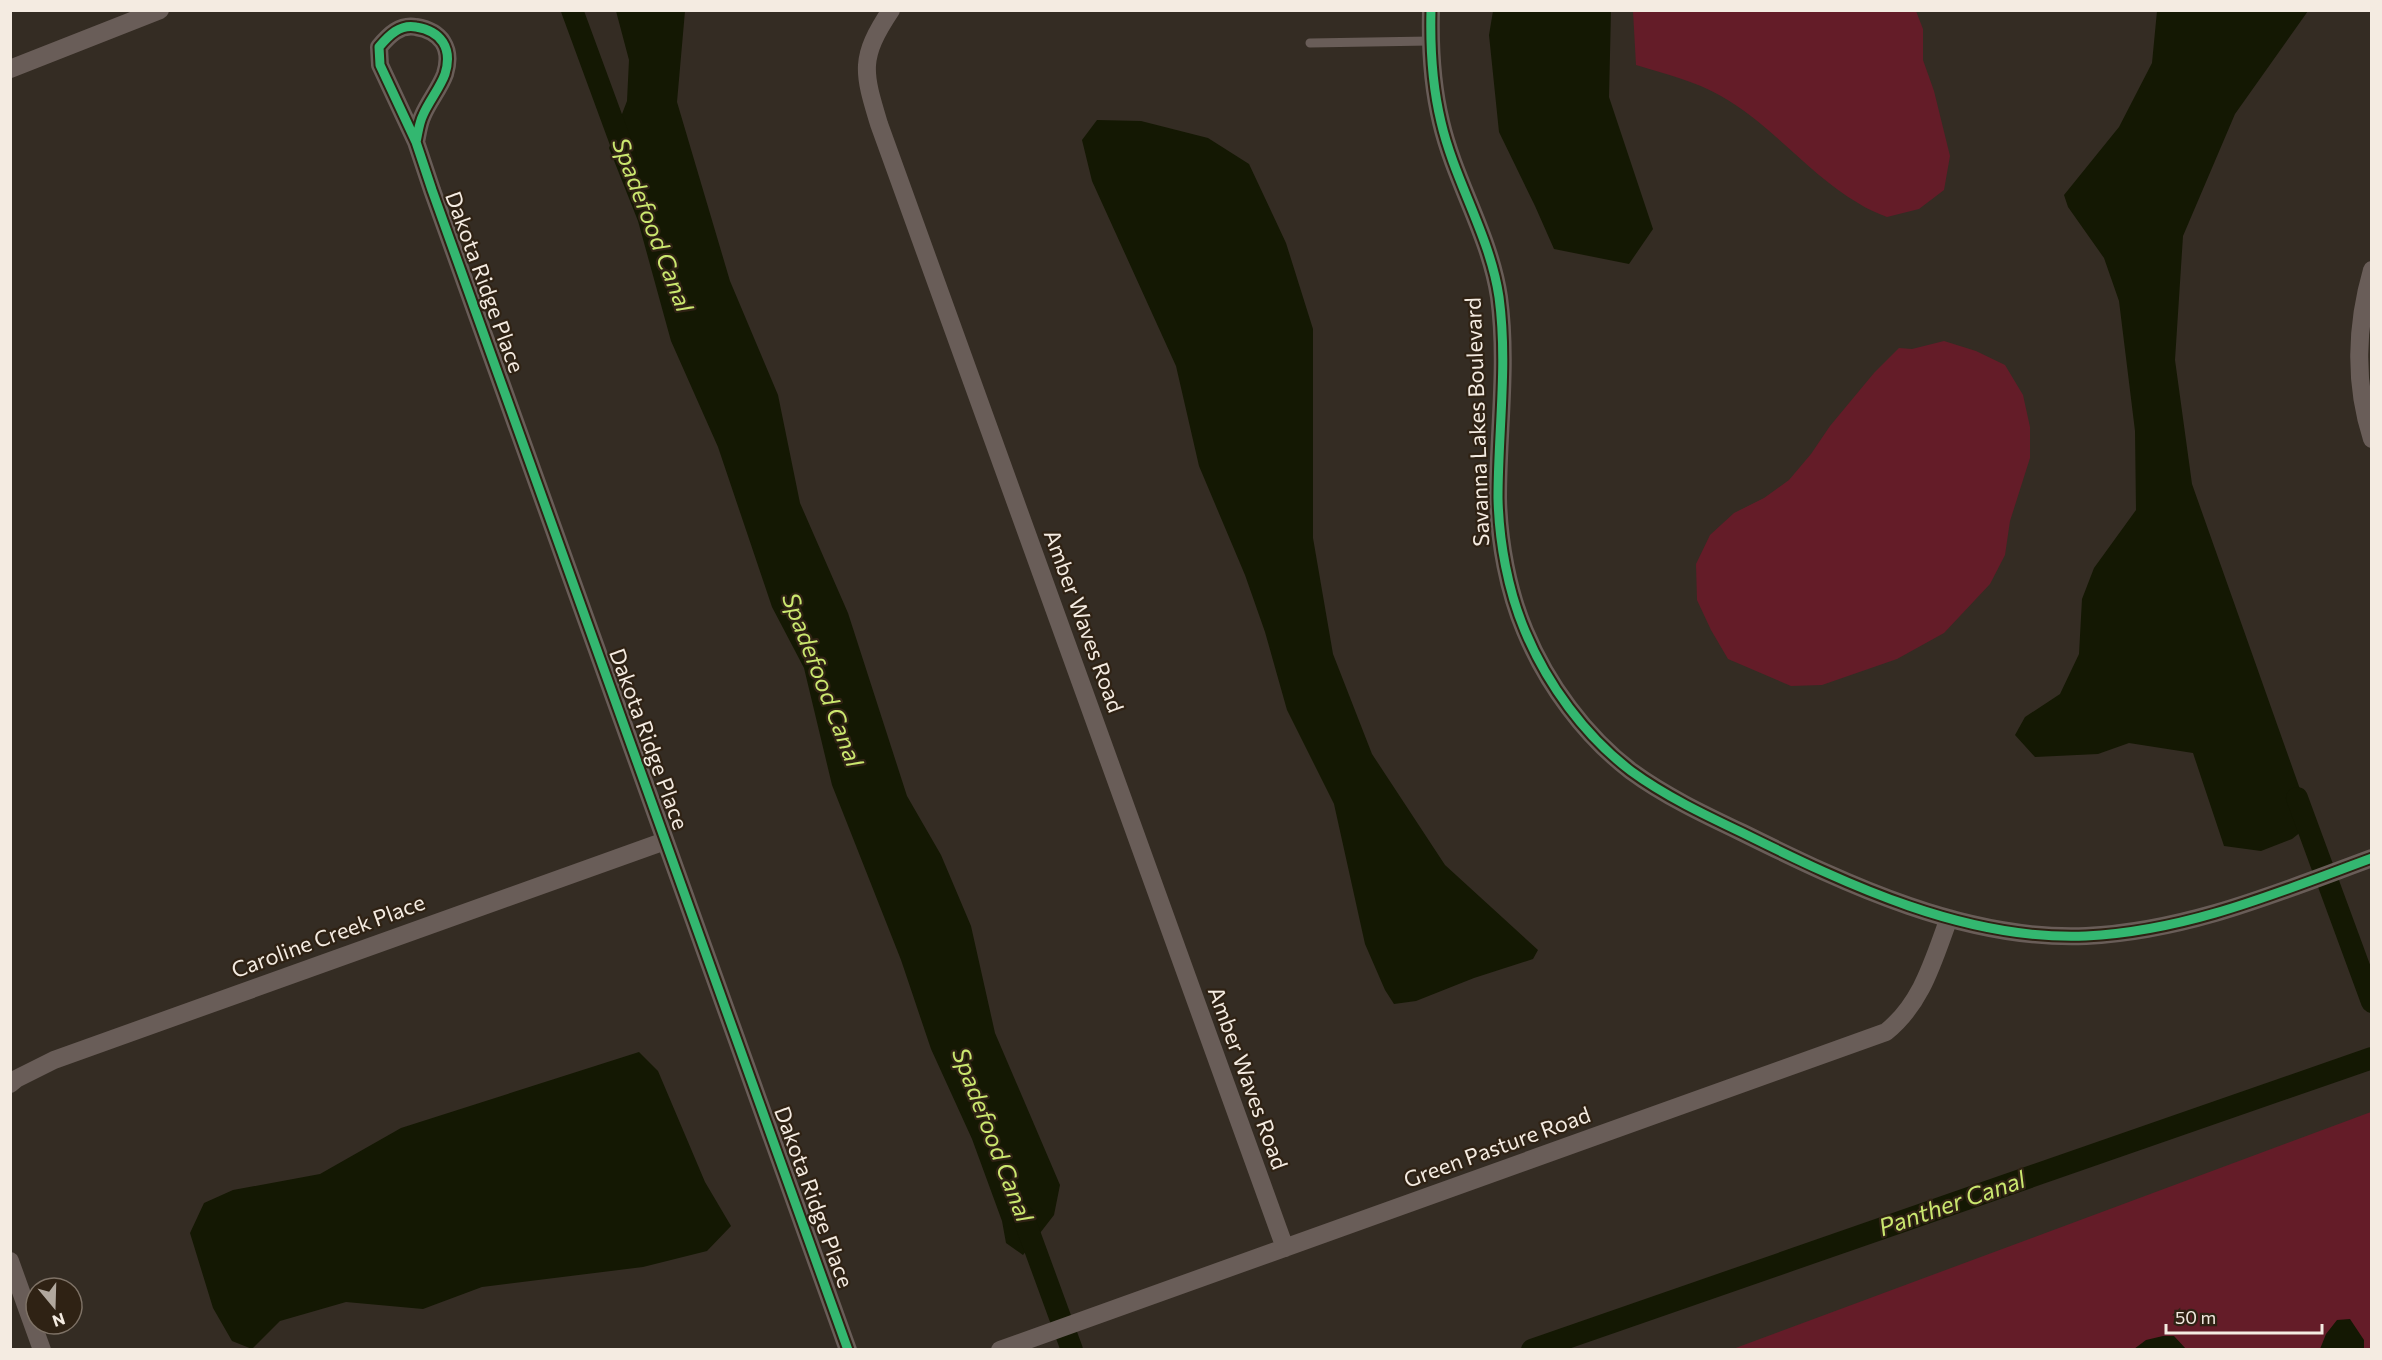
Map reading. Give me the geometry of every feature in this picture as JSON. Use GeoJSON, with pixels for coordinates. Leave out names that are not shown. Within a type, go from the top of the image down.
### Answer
{"type":"FeatureCollection","features":[{"type":"Feature","properties":{"kind":"street"},"geometry":{"type":"LineString","coordinates":[[10,69],[160,10]]}},
{"type":"Feature","properties":{"kind":"street","name":"Amber Waves Road"},"geometry":{"type":"LineString","coordinates":[[891,10],[875,34],[867,57],[867,84],[879,124],[1285,1248]]}},
{"type":"Feature","properties":{"kind":"street","name":"Savanna Lakes Boulevard"},"geometry":{"type":"LineString","coordinates":[[1431,10],[1430,41],[1433,79],[1441,124],[1489,253],[1499,294],[1503,337],[1503,385],[1498,499],[1511,589],[1524,630],[1546,674],[1571,710],[1600,743],[1631,771],[1671,796],[1794,859],[1867,889],[1948,918],[2015,932],[2080,936],[2133,933],[2174,925],[2253,902],[2372,858]]}},
{"type":"Feature","properties":{"kind":"street","name":"Dakota Ridge Place"},"geometry":{"type":"LineString","coordinates":[[416,142],[422,116],[445,73],[447,54],[441,37],[428,29],[406,25],[388,35],[379,47],[380,65],[416,142],[848,1350]]}},
{"type":"Feature","properties":{"kind":"street"},"geometry":{"type":"LineString","coordinates":[[2372,270],[2367,284],[2358,348],[2359,384],[2372,439]]}},
{"type":"Feature","properties":{"kind":"street","name":"Caroline Creek Place"},"geometry":{"type":"LineString","coordinates":[[10,1084],[16,1078],[54,1060],[665,841]]}},
{"type":"Feature","properties":{"kind":"street","name":"Green Pasture Road"},"geometry":{"type":"LineString","coordinates":[[1000,1350],[1886,1032],[1902,1019],[1915,1001],[1932,965],[1948,918]]}},
{"type":"Feature","properties":{"kind":"street"},"geometry":{"type":"LineString","coordinates":[[10,1261],[42,1350]]}},
{"type":"Feature","properties":{"kind":"lane"},"geometry":{"type":"LineString","coordinates":[[1310,43],[1430,41]]}},
{"type":"Feature","properties":{"kind":"shaded area"},"geometry":{"type":"Polygon","coordinates":[[[1633,11],[1916,11],[1923,29],[1923,60],[1934,91],[1950,156],[1944,190],[1919,209],[1887,217],[1861,205],[1840,192],[1757,121],[1721,96],[1690,82],[1636,65],[1633,11]]]}},
{"type":"Feature","properties":{"kind":"shaded area"},"geometry":{"type":"Polygon","coordinates":[[[1944,341],[1976,351],[2005,365],[2023,395],[2030,427],[2030,458],[2010,521],[2005,555],[1990,584],[1944,633],[1897,659],[1822,685],[1791,686],[1728,659],[1697,600],[1696,564],[1710,535],[1734,513],[1764,498],[1789,480],[1874,373],[1899,348],[1912,349],[1944,341]]]}},
{"type":"Feature","properties":{"kind":"shaded area"},"geometry":{"type":"Polygon","coordinates":[[[2371,1112],[2371,1349],[1733,1349],[2371,1112]]]}},
{"type":"Feature","properties":{"kind":"water"},"geometry":{"type":"Polygon","coordinates":[[[616,11],[685,11],[677,102],[730,281],[778,395],[800,503],[848,613],[907,796],[941,855],[971,926],[995,1033],[1060,1185],[1054,1215],[1023,1255],[1006,1243],[1002,1221],[972,1139],[931,1049],[901,960],[832,785],[804,668],[772,607],[718,447],[671,341],[638,221],[609,148],[627,101],[629,60],[616,11]]]}},
{"type":"Feature","properties":{"kind":"water"},"geometry":{"type":"Polygon","coordinates":[[[1493,11],[1611,11],[1609,97],[1653,229],[1629,264],[1554,249],[1499,132],[1489,35],[1493,11]]]}},
{"type":"Feature","properties":{"kind":"water"},"geometry":{"type":"Polygon","coordinates":[[[2157,11],[2308,11],[2235,114],[2183,236],[2175,360],[2192,484],[2312,823],[2292,839],[2261,851],[2224,846],[2193,753],[2129,743],[2098,754],[2035,757],[2015,735],[2025,717],[2060,694],[2079,654],[2082,599],[2094,568],[2136,510],[2135,431],[2119,301],[2104,258],[2068,207],[2064,195],[2119,127],[2152,63],[2157,11]]]}},
{"type":"Feature","properties":{"kind":"water"},"geometry":{"type":"Polygon","coordinates":[[[1097,120],[1141,121],[1208,138],[1249,164],[1286,243],[1313,329],[1313,538],[1333,654],[1372,754],[1445,865],[1538,950],[1533,959],[1474,978],[1416,1001],[1394,1004],[1385,990],[1365,944],[1334,804],[1287,710],[1265,632],[1245,575],[1199,466],[1176,366],[1092,181],[1082,140],[1097,120]]]}},
{"type":"Feature","properties":{"kind":"water"},"geometry":{"type":"Polygon","coordinates":[[[639,1052],[658,1071],[705,1182],[731,1226],[707,1251],[643,1267],[482,1287],[423,1309],[346,1302],[280,1321],[252,1349],[232,1341],[213,1308],[190,1233],[204,1203],[233,1190],[320,1174],[401,1128],[639,1052]]]}},
{"type":"Feature","properties":{"kind":"water"},"geometry":{"type":"Polygon","coordinates":[[[2350,1319],[2364,1340],[2364,1349],[2320,1349],[2326,1334],[2337,1320],[2350,1319]]]}},
{"type":"Feature","properties":{"kind":"water"},"geometry":{"type":"Polygon","coordinates":[[[2174,1336],[2186,1349],[2134,1349],[2146,1340],[2174,1336]]]}},
{"type":"Feature","properties":{"kind":"waterway","name":"Spadefood Canal"},"geometry":{"type":"LineString","coordinates":[[572,10],[626,157]]}},
{"type":"Feature","properties":{"kind":"waterway"},"geometry":{"type":"LineString","coordinates":[[2297,798],[2372,1002]]}},
{"type":"Feature","properties":{"kind":"waterway","name":"Panther Canal"},"geometry":{"type":"LineString","coordinates":[[1532,1350],[2372,1058]]}},
{"type":"Feature","properties":{"kind":"waterway","name":"Spadefood Canal"},"geometry":{"type":"LineString","coordinates":[[1023,1216],[1072,1350]]}},
{"type":"Feature","properties":{"kind":"cycle path"},"geometry":{"type":"LineString","coordinates":[[1431,10],[1432,66],[1441,122],[1447,144],[1488,252],[1499,297],[1503,372],[1498,498],[1502,549],[1509,583],[1525,631],[1544,670],[1569,708],[1614,757],[1644,780],[1685,805],[1866,890],[1952,919],[1997,929],[2041,935],[2086,936],[2160,927],[2266,897],[2372,858]]}},
{"type":"Feature","properties":{"kind":"cycle path"},"geometry":{"type":"LineString","coordinates":[[416,142],[422,118],[445,74],[447,56],[443,42],[432,32],[416,27],[405,27],[395,31],[379,47],[380,65],[416,142],[848,1350]]}}]}
